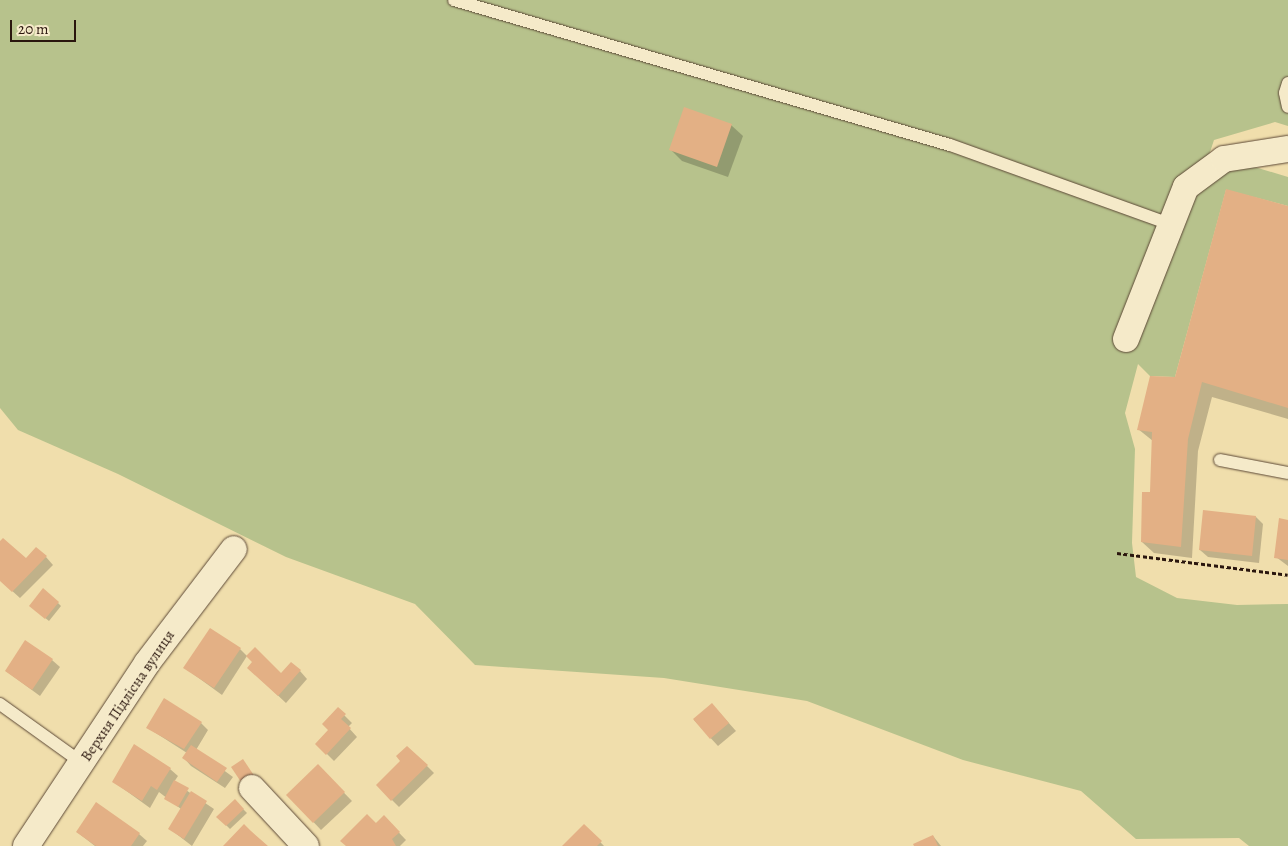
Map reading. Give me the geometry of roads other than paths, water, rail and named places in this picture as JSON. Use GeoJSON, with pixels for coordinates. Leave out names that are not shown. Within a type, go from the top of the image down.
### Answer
{"type":"FeatureCollection","features":[{"type":"Feature","properties":{"kind":"street"},"geometry":{"type":"LineString","coordinates":[[1126,339],[1169,224],[1186,187],[1224,159],[1288,149]]}},
{"type":"Feature","properties":{"kind":"street","name":"Верхня Підлісна вулиця"},"geometry":{"type":"LineString","coordinates":[[26,846],[147,663],[234,548]]}},
{"type":"Feature","properties":{"kind":"street"},"geometry":{"type":"LineString","coordinates":[[252,788],[306,846]]}},
{"type":"Feature","properties":{"kind":"lane"},"geometry":{"type":"LineString","coordinates":[[454,0],[950,145],[1169,224]]}},
{"type":"Feature","properties":{"kind":"lane"},"geometry":{"type":"LineString","coordinates":[[1288,83],[1285,93],[1288,107]]}},
{"type":"Feature","properties":{"kind":"lane"},"geometry":{"type":"LineString","coordinates":[[1220,460],[1288,473]]}},
{"type":"Feature","properties":{"kind":"lane"},"geometry":{"type":"LineString","coordinates":[[0,704],[82,763]]}}]}
